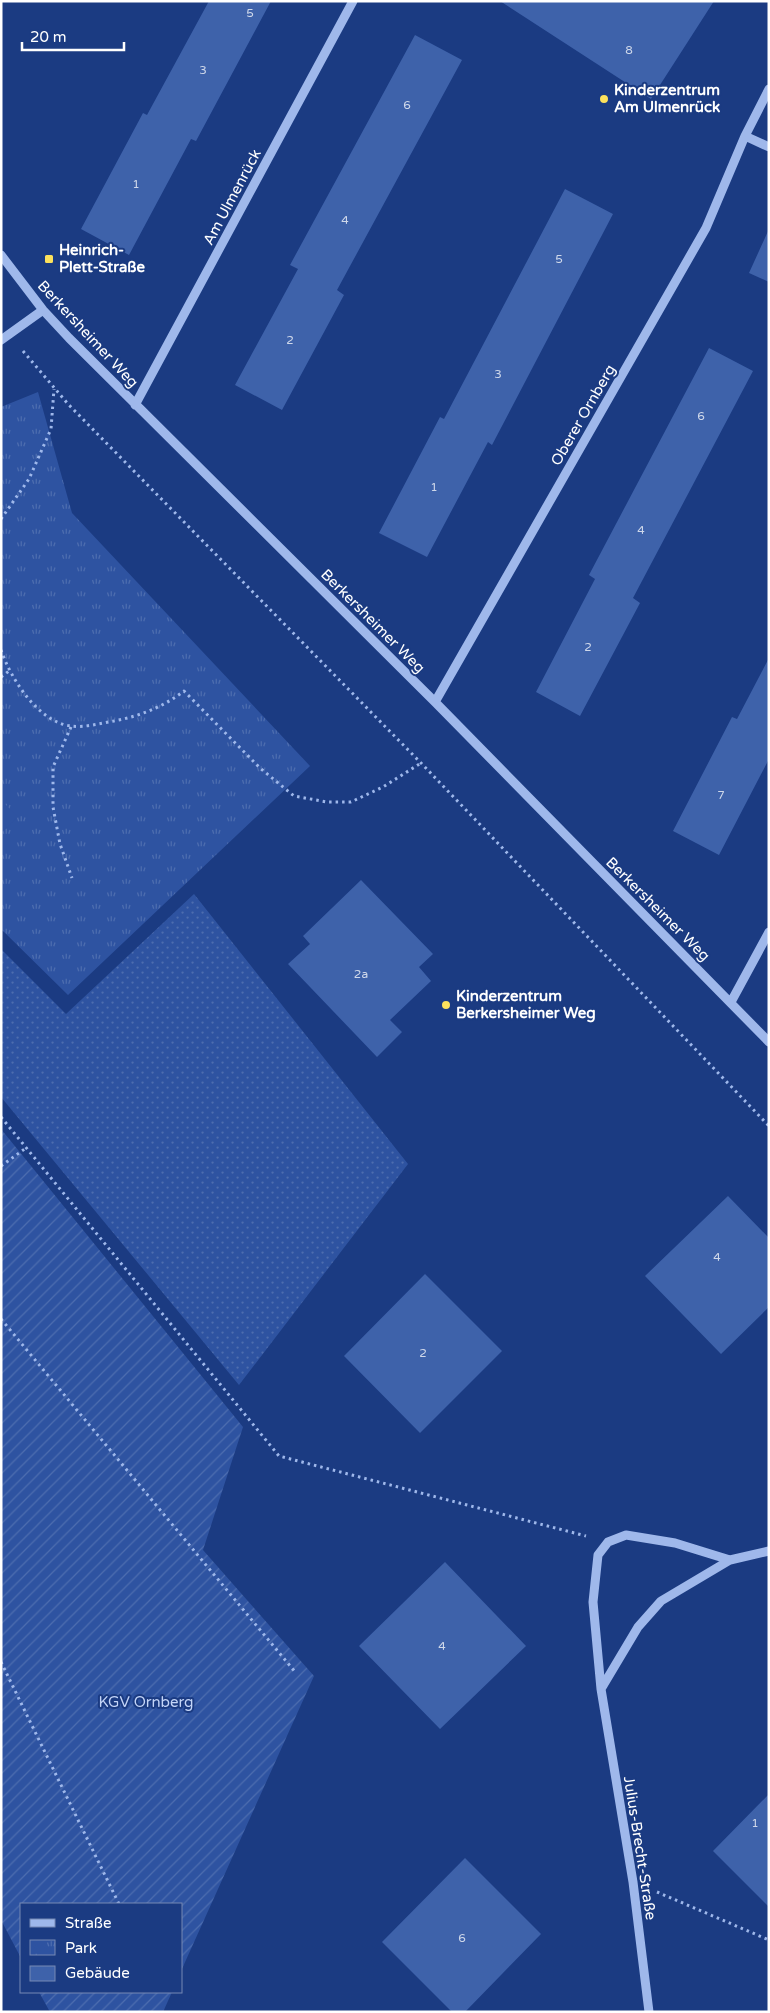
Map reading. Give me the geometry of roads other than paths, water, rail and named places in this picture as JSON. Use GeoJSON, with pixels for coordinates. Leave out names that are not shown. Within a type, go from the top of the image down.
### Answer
{"type":"FeatureCollection","features":[{"type":"Feature","properties":{"kind":"street","name":"Am Ulmenrück"},"geometry":{"type":"LineString","coordinates":[[135,405],[353,1]]}},
{"type":"Feature","properties":{"kind":"street","name":"Oberer Ornberg"},"geometry":{"type":"LineString","coordinates":[[435,702],[706,228],[744,136],[769,89]]}},
{"type":"Feature","properties":{"kind":"street"},"geometry":{"type":"LineString","coordinates":[[744,136],[769,147]]}},
{"type":"Feature","properties":{"kind":"street","name":"Berkersheimer Weg"},"geometry":{"type":"LineString","coordinates":[[1,255],[43,310],[135,405],[435,702],[769,1042]]}},
{"type":"Feature","properties":{"kind":"street"},"geometry":{"type":"LineString","coordinates":[[5,338],[43,310]]}},
{"type":"Feature","properties":{"kind":"street"},"geometry":{"type":"LineString","coordinates":[[731,1002],[769,932]]}},
{"type":"Feature","properties":{"kind":"street","name":"Julius-Brecht-Straße"},"geometry":{"type":"LineString","coordinates":[[649,2012],[633,1882],[601,1689],[593,1602],[598,1555],[608,1542],[626,1535],[674,1543],[730,1560]]}},
{"type":"Feature","properties":{"kind":"street"},"geometry":{"type":"LineString","coordinates":[[601,1689],[638,1628],[661,1601],[730,1560],[769,1551]]}},
{"type":"Feature","properties":{"kind":"place","name":"Kinderzentrum Am Ulmenrück"},"geometry":{"type":"Point","coordinates":[604,99]}},
{"type":"Feature","properties":{"kind":"place","name":"Heinrich- Plett-Straße"},"geometry":{"type":"Point","coordinates":[49,259]}},
{"type":"Feature","properties":{"kind":"place","name":"Kinderzentrum Berkersheimer Weg"},"geometry":{"type":"Point","coordinates":[446,1005]}},
{"type":"Feature","properties":{"kind":"park label","name":"KGV Ornberg"},"geometry":{"type":"Point","coordinates":[146,1702]}}]}
